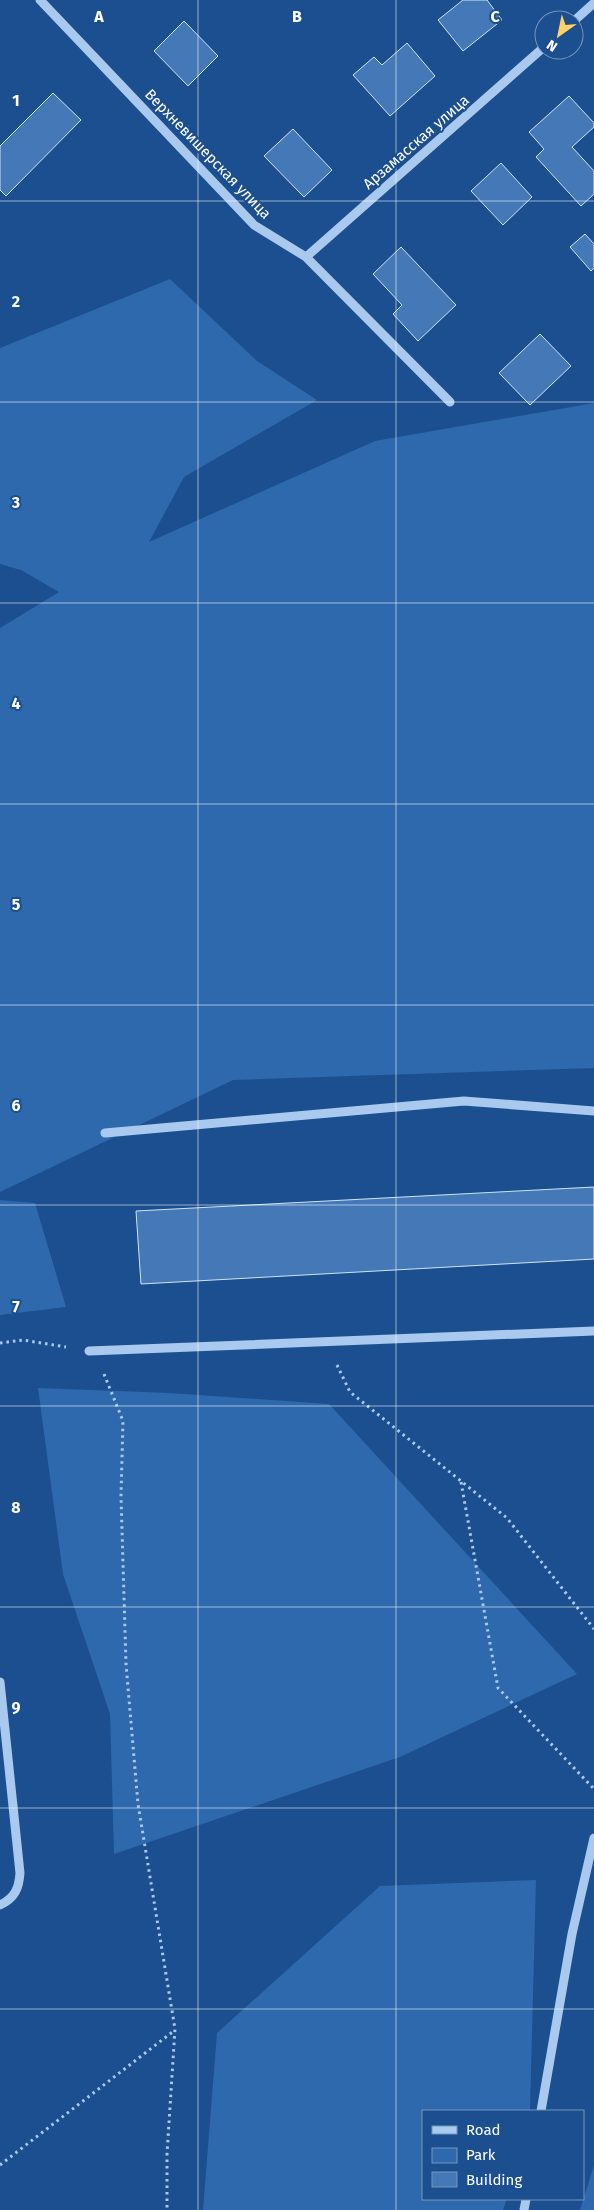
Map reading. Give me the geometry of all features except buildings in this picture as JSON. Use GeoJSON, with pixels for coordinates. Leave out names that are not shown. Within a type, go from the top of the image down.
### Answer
{"type":"FeatureCollection","features":[{"type":"Feature","properties":{"kind":"street","name":"Верхневишерская улица"},"geometry":{"type":"LineString","coordinates":[[40,0],[254,224],[306,258],[450,402]]}},
{"type":"Feature","properties":{"kind":"street"},"geometry":{"type":"LineString","coordinates":[[584,12],[594,3]]}},
{"type":"Feature","properties":{"kind":"street","name":"Арзамасская улица"},"geometry":{"type":"LineString","coordinates":[[306,258],[534,56]]}},
{"type":"Feature","properties":{"kind":"street"},"geometry":{"type":"LineString","coordinates":[[105,1133],[464,1101],[594,1111]]}},
{"type":"Feature","properties":{"kind":"street"},"geometry":{"type":"LineString","coordinates":[[89,1351],[324,1340],[594,1331]]}},
{"type":"Feature","properties":{"kind":"street"},"geometry":{"type":"LineString","coordinates":[[0,1682],[20,1872],[19,1887],[10,1900],[0,1905]]}},
{"type":"Feature","properties":{"kind":"street"},"geometry":{"type":"LineString","coordinates":[[541,2110],[572,1934],[594,1838]]}},
{"type":"Feature","properties":{"kind":"path"},"geometry":{"type":"LineString","coordinates":[[0,1343],[24,1340],[89,1351],[101,1366],[123,1421],[121,1496],[126,1673],[138,1804],[175,2030],[167,2154],[167,2210]]}},
{"type":"Feature","properties":{"kind":"path"},"geometry":{"type":"LineString","coordinates":[[324,1340],[350,1392],[507,1518],[594,1629]]}},
{"type":"Feature","properties":{"kind":"path"},"geometry":{"type":"LineString","coordinates":[[461,1482],[498,1688],[594,1789]]}},
{"type":"Feature","properties":{"kind":"path"},"geometry":{"type":"LineString","coordinates":[[0,2165],[175,2030]]}},
{"type":"Feature","properties":{"kind":"green space"},"geometry":{"type":"Polygon","coordinates":[[[170,279],[257,361],[317,400],[184,477],[149,542],[375,441],[594,403],[594,1068],[233,1080],[0,1192],[0,628],[59,592],[21,570],[0,564],[0,348],[170,279]]]}},
{"type":"Feature","properties":{"kind":"green space"},"geometry":{"type":"Polygon","coordinates":[[[0,1200],[35,1203],[66,1307],[0,1315],[0,1200]]]}},
{"type":"Feature","properties":{"kind":"green space"},"geometry":{"type":"Polygon","coordinates":[[[38,1388],[170,1393],[329,1404],[577,1674],[400,1757],[114,1854],[110,1714],[63,1574],[38,1388]]]}},
{"type":"Feature","properties":{"kind":"green space"},"geometry":{"type":"Polygon","coordinates":[[[536,1880],[530,2110],[422,2110],[422,2200],[507,2200],[503,2210],[203,2210],[217,2033],[380,1886],[536,1880]]]}},
{"type":"Feature","properties":{"kind":"green space"},"geometry":{"type":"Polygon","coordinates":[[[594,2165],[594,2210],[580,2210],[594,2165]]]}}]}
